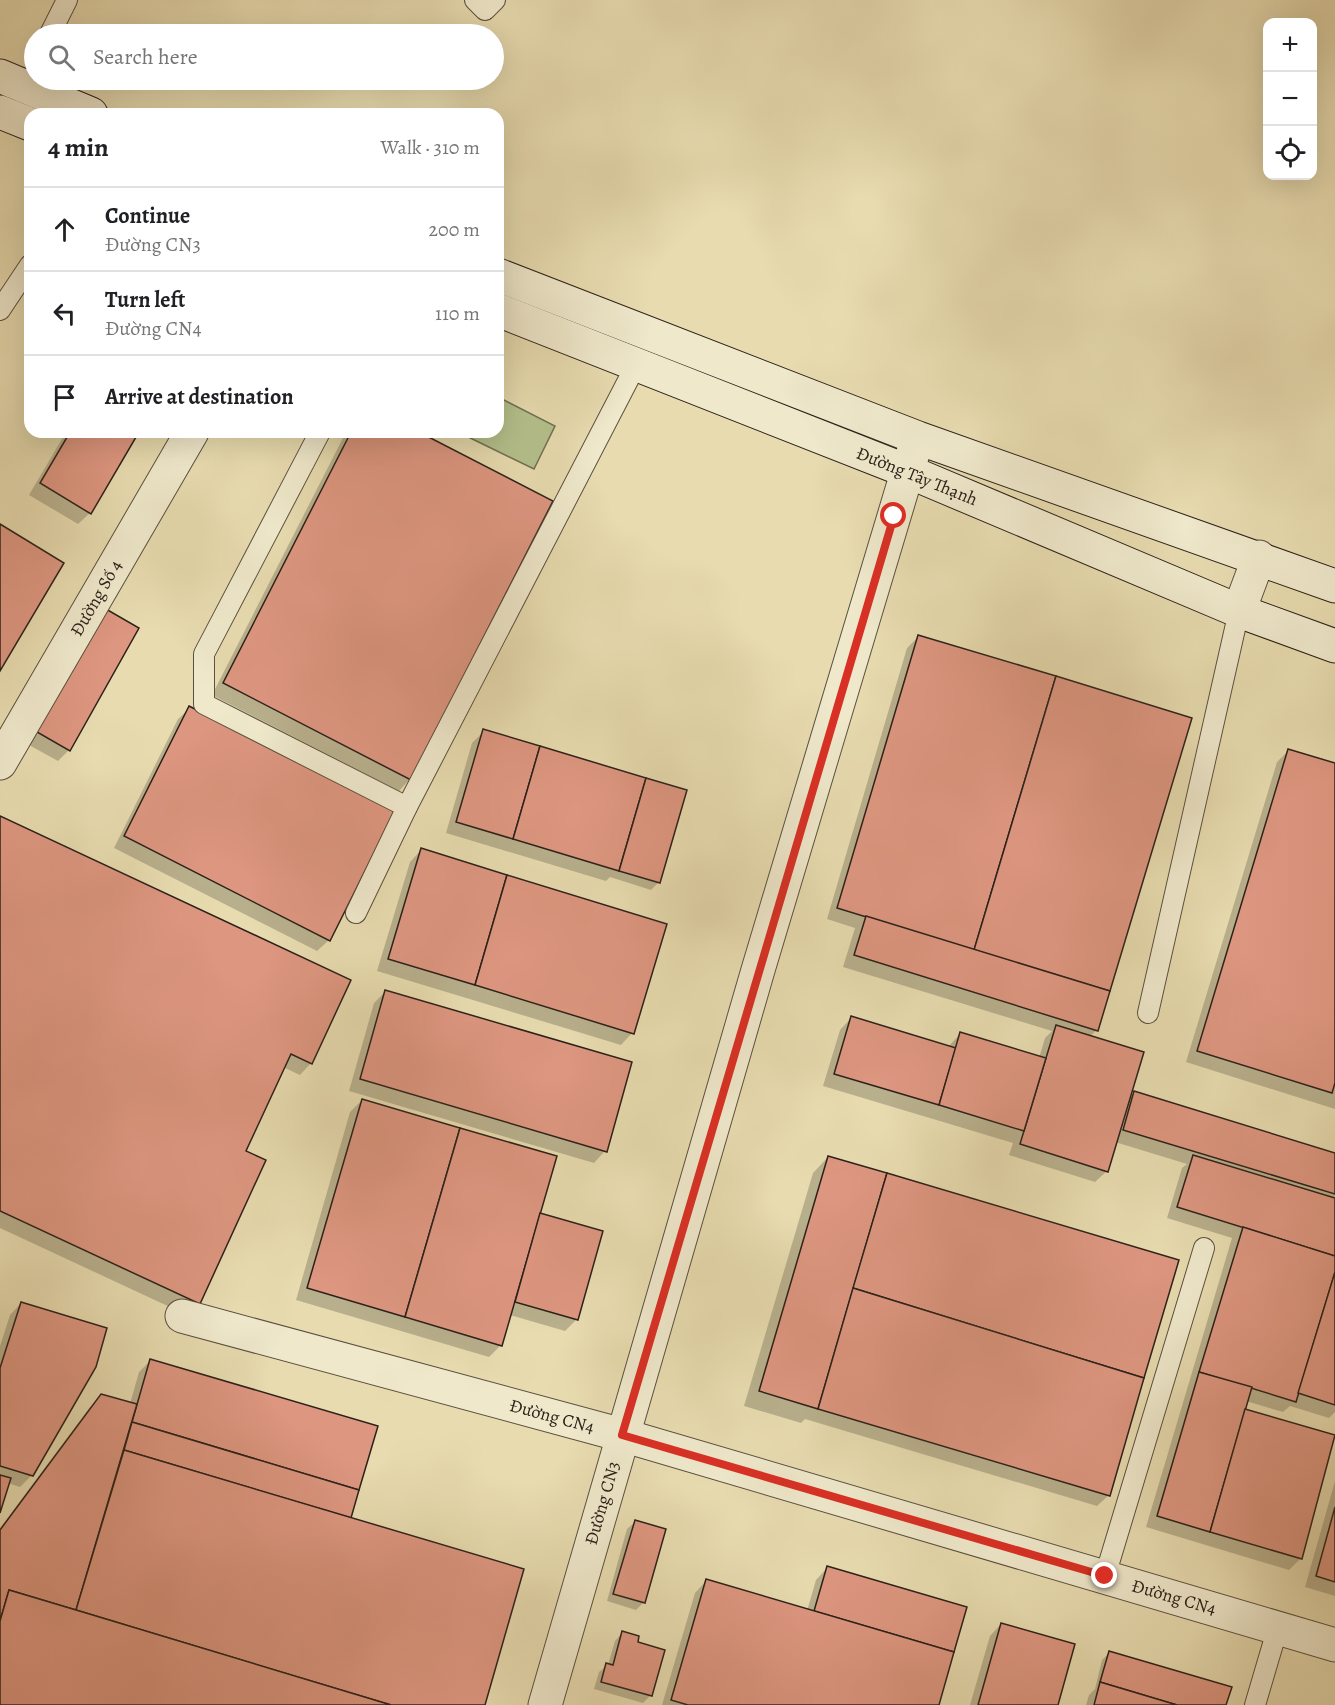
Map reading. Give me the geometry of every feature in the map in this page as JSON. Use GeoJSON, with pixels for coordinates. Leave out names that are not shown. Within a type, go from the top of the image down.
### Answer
{"type":"FeatureCollection","features":[{"type":"Feature","properties":{"kind":"street"},"geometry":{"type":"LineString","coordinates":[[0,76],[24,80]]}},
{"type":"Feature","properties":{"kind":"street"},"geometry":{"type":"LineString","coordinates":[[16,119],[29,90]]}},
{"type":"Feature","properties":{"kind":"street"},"geometry":{"type":"LineString","coordinates":[[47,90],[80,108]]}},
{"type":"Feature","properties":{"kind":"street","name":"Đường Tây Thạnh"},"geometry":{"type":"LineString","coordinates":[[504,277],[918,438],[1259,557],[1335,586]]}},
{"type":"Feature","properties":{"kind":"street","name":"Đường Tây Thạnh"},"geometry":{"type":"LineString","coordinates":[[504,312],[907,471],[1239,610],[1335,646]]}},
{"type":"Feature","properties":{"kind":"street","name":"Đường Số 4"},"geometry":{"type":"LineString","coordinates":[[0,763],[189,438]]}},
{"type":"Feature","properties":{"kind":"street","name":"Đường CN3"},"geometry":{"type":"LineString","coordinates":[[544,1705],[918,438]]}},
{"type":"Feature","properties":{"kind":"street"},"geometry":{"type":"LineString","coordinates":[[1239,610],[1259,557]]}},
{"type":"Feature","properties":{"kind":"street","name":"Đường CN4"},"geometry":{"type":"LineString","coordinates":[[182,1316],[622,1435],[1335,1645]]}},
{"type":"Feature","properties":{"kind":"lane"},"geometry":{"type":"LineString","coordinates":[[55,24],[67,0]]}},
{"type":"Feature","properties":{"kind":"lane"},"geometry":{"type":"LineString","coordinates":[[475,0],[485,10],[495,0]]}},
{"type":"Feature","properties":{"kind":"lane"},"geometry":{"type":"LineString","coordinates":[[0,309],[24,274]]}},
{"type":"Feature","properties":{"kind":"lane"},"geometry":{"type":"LineString","coordinates":[[356,913],[407,807],[636,365]]}},
{"type":"Feature","properties":{"kind":"lane"},"geometry":{"type":"LineString","coordinates":[[318,438],[204,654],[204,704],[407,807]]}},
{"type":"Feature","properties":{"kind":"lane"},"geometry":{"type":"LineString","coordinates":[[1148,1013],[1239,610]]}},
{"type":"Feature","properties":{"kind":"lane"},"geometry":{"type":"LineString","coordinates":[[1105,1576],[1204,1248]]}},
{"type":"Feature","properties":{"kind":"lane"},"geometry":{"type":"LineString","coordinates":[[1255,1705],[1278,1627]]}},
{"type":"Feature","properties":{"kind":"green space"},"geometry":{"type":"Polygon","coordinates":[[[504,400],[555,426],[534,469],[470,438],[504,438],[504,400]]]}},
{"type":"Feature","properties":{"kind":"building"},"geometry":{"type":"Polygon","coordinates":[[[66,438],[135,438],[91,514],[40,483],[66,438]]]}},
{"type":"Feature","properties":{"kind":"building"},"geometry":{"type":"Polygon","coordinates":[[[348,438],[431,438],[553,501],[411,780],[223,683],[348,438]]]}},
{"type":"Feature","properties":{"kind":"building"},"geometry":{"type":"Polygon","coordinates":[[[0,524],[64,563],[0,671],[0,524]]]}},
{"type":"Feature","properties":{"kind":"building"},"geometry":{"type":"Polygon","coordinates":[[[99,605],[139,628],[70,751],[30,728],[99,605]]]}},
{"type":"Feature","properties":{"kind":"building"},"geometry":{"type":"Polygon","coordinates":[[[918,635],[1056,676],[974,950],[837,908],[918,635]]]}},
{"type":"Feature","properties":{"kind":"building"},"geometry":{"type":"Polygon","coordinates":[[[1056,676],[1192,718],[1110,991],[974,950],[1056,676]]]}},
{"type":"Feature","properties":{"kind":"building"},"geometry":{"type":"Polygon","coordinates":[[[189,706],[395,811],[330,941],[124,836],[189,706]]]}},
{"type":"Feature","properties":{"kind":"building"},"geometry":{"type":"Polygon","coordinates":[[[483,729],[540,746],[513,839],[456,822],[483,729]]]}},
{"type":"Feature","properties":{"kind":"building"},"geometry":{"type":"Polygon","coordinates":[[[540,746],[646,778],[619,871],[513,839],[540,746]]]}},
{"type":"Feature","properties":{"kind":"building"},"geometry":{"type":"Polygon","coordinates":[[[1288,749],[1335,763],[1335,1083],[1332,1093],[1197,1051],[1288,749]]]}},
{"type":"Feature","properties":{"kind":"building"},"geometry":{"type":"Polygon","coordinates":[[[646,778],[687,790],[660,883],[619,871],[646,778]]]}},
{"type":"Feature","properties":{"kind":"building"},"geometry":{"type":"Polygon","coordinates":[[[0,816],[351,980],[312,1064],[291,1054],[246,1151],[266,1160],[200,1304],[0,1211],[0,816]]]}},
{"type":"Feature","properties":{"kind":"building"},"geometry":{"type":"Polygon","coordinates":[[[421,848],[507,875],[475,985],[388,959],[421,848]]]}},
{"type":"Feature","properties":{"kind":"building"},"geometry":{"type":"Polygon","coordinates":[[[507,875],[667,924],[634,1034],[475,985],[507,875]]]}},
{"type":"Feature","properties":{"kind":"building"},"geometry":{"type":"Polygon","coordinates":[[[866,916],[1110,991],[1098,1031],[854,955],[866,916]]]}},
{"type":"Feature","properties":{"kind":"building"},"geometry":{"type":"Polygon","coordinates":[[[385,990],[632,1062],[607,1152],[360,1079],[385,990]]]}},
{"type":"Feature","properties":{"kind":"building"},"geometry":{"type":"Polygon","coordinates":[[[851,1016],[956,1048],[939,1105],[834,1074],[851,1016]]]}},
{"type":"Feature","properties":{"kind":"building"},"geometry":{"type":"Polygon","coordinates":[[[1056,1025],[1144,1052],[1108,1172],[1020,1144],[1056,1025]]]}},
{"type":"Feature","properties":{"kind":"building"},"geometry":{"type":"Polygon","coordinates":[[[960,1032],[1046,1058],[1024,1131],[939,1105],[960,1032]]]}},
{"type":"Feature","properties":{"kind":"building"},"geometry":{"type":"Polygon","coordinates":[[[1134,1091],[1335,1153],[1335,1194],[1123,1130],[1134,1091]]]}},
{"type":"Feature","properties":{"kind":"building"},"geometry":{"type":"Polygon","coordinates":[[[362,1099],[460,1128],[405,1317],[307,1288],[362,1099]]]}},
{"type":"Feature","properties":{"kind":"building"},"geometry":{"type":"Polygon","coordinates":[[[460,1128],[557,1156],[502,1346],[405,1317],[460,1128]]]}},
{"type":"Feature","properties":{"kind":"building"},"geometry":{"type":"Polygon","coordinates":[[[1193,1155],[1335,1198],[1335,1256],[1177,1207],[1193,1155]]]}},
{"type":"Feature","properties":{"kind":"building"},"geometry":{"type":"Polygon","coordinates":[[[828,1156],[887,1173],[818,1409],[759,1391],[828,1156]]]}},
{"type":"Feature","properties":{"kind":"building"},"geometry":{"type":"Polygon","coordinates":[[[887,1173],[1179,1260],[1144,1378],[853,1288],[887,1173]]]}},
{"type":"Feature","properties":{"kind":"building"},"geometry":{"type":"Polygon","coordinates":[[[540,1213],[603,1231],[578,1320],[515,1302],[540,1213]]]}},
{"type":"Feature","properties":{"kind":"building"},"geometry":{"type":"Polygon","coordinates":[[[1243,1227],[1335,1256],[1335,1272],[1296,1402],[1199,1372],[1243,1227]]]}},
{"type":"Feature","properties":{"kind":"building"},"geometry":{"type":"Polygon","coordinates":[[[1335,1272],[1335,1405],[1298,1393],[1335,1272]]]}},
{"type":"Feature","properties":{"kind":"building"},"geometry":{"type":"Polygon","coordinates":[[[853,1288],[1144,1378],[1110,1496],[818,1409],[853,1288]]]}},
{"type":"Feature","properties":{"kind":"building"},"geometry":{"type":"Polygon","coordinates":[[[21,1302],[107,1328],[96,1367],[33,1476],[0,1466],[0,1368],[21,1302]]]}},
{"type":"Feature","properties":{"kind":"building"},"geometry":{"type":"Polygon","coordinates":[[[150,1359],[378,1426],[359,1490],[132,1422],[150,1359]]]}},
{"type":"Feature","properties":{"kind":"building"},"geometry":{"type":"Polygon","coordinates":[[[1199,1372],[1252,1387],[1210,1532],[1157,1516],[1199,1372]]]}},
{"type":"Feature","properties":{"kind":"building"},"geometry":{"type":"Polygon","coordinates":[[[101,1394],[137,1404],[76,1610],[9,1590],[0,1621],[0,1530],[101,1394]]]}},
{"type":"Feature","properties":{"kind":"building"},"geometry":{"type":"Polygon","coordinates":[[[1245,1409],[1335,1435],[1302,1559],[1210,1532],[1245,1409]]]}},
{"type":"Feature","properties":{"kind":"building"},"geometry":{"type":"Polygon","coordinates":[[[132,1422],[359,1490],[351,1518],[124,1450],[132,1422]]]}},
{"type":"Feature","properties":{"kind":"building"},"geometry":{"type":"Polygon","coordinates":[[[124,1450],[524,1569],[485,1705],[391,1705],[76,1610],[124,1450]]]}},
{"type":"Feature","properties":{"kind":"building"},"geometry":{"type":"Polygon","coordinates":[[[0,1475],[11,1478],[0,1513],[0,1475]]]}},
{"type":"Feature","properties":{"kind":"building"},"geometry":{"type":"Polygon","coordinates":[[[1335,1507],[1335,1582],[1316,1576],[1335,1507]]]}},
{"type":"Feature","properties":{"kind":"building"},"geometry":{"type":"Polygon","coordinates":[[[635,1520],[666,1529],[645,1603],[613,1594],[635,1520]]]}},
{"type":"Feature","properties":{"kind":"building"},"geometry":{"type":"Polygon","coordinates":[[[827,1566],[967,1607],[954,1652],[814,1611],[827,1566]]]}},
{"type":"Feature","properties":{"kind":"building"},"geometry":{"type":"Polygon","coordinates":[[[706,1579],[954,1652],[939,1705],[688,1705],[671,1700],[706,1579]]]}},
{"type":"Feature","properties":{"kind":"building"},"geometry":{"type":"Polygon","coordinates":[[[9,1590],[391,1705],[0,1705],[0,1621],[9,1590]]]}},
{"type":"Feature","properties":{"kind":"building"},"geometry":{"type":"Polygon","coordinates":[[[1001,1623],[1075,1644],[1058,1705],[978,1705],[1001,1623]]]}},
{"type":"Feature","properties":{"kind":"building"},"geometry":{"type":"Polygon","coordinates":[[[622,1631],[639,1636],[638,1642],[665,1650],[652,1696],[601,1682],[606,1663],[613,1665],[622,1631]]]}},
{"type":"Feature","properties":{"kind":"building"},"geometry":{"type":"Polygon","coordinates":[[[1109,1651],[1232,1687],[1226,1705],[1177,1705],[1100,1682],[1109,1651]]]}},
{"type":"Feature","properties":{"kind":"building"},"geometry":{"type":"Polygon","coordinates":[[[1100,1682],[1177,1705],[1094,1705],[1100,1682]]]}},
{"type":"Feature","properties":{"kind":"route"},"geometry":{"type":"LineString","coordinates":[[894,516],[622,1435],[1105,1576]]}}]}
